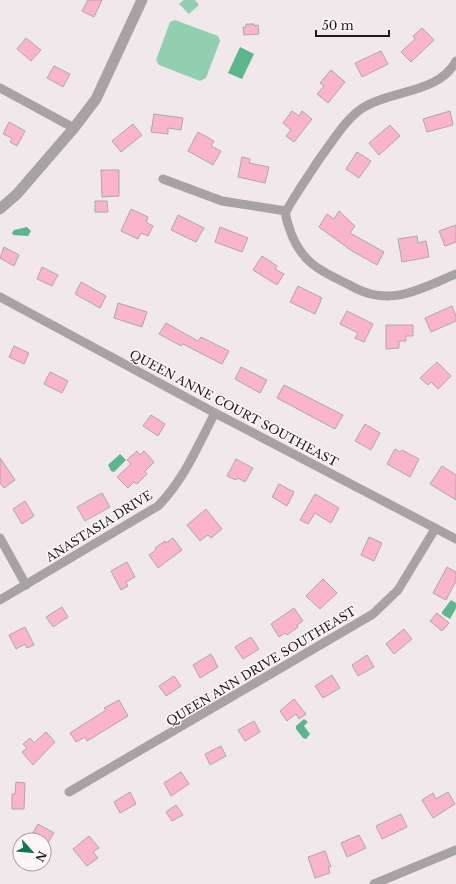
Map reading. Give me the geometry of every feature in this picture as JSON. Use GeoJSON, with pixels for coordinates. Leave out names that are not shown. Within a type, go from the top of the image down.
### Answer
{"type":"FeatureCollection","features":[{"type":"Feature","properties":{"kind":"street"},"geometry":{"type":"LineString","coordinates":[[0,210],[17,194],[74,128],[96,99],[142,0]]}},
{"type":"Feature","properties":{"kind":"street"},"geometry":{"type":"LineString","coordinates":[[456,61],[445,76],[421,87],[366,106],[353,117],[330,145],[286,212],[287,222],[301,254],[312,265],[364,293],[381,297],[402,296],[456,274]]}},
{"type":"Feature","properties":{"kind":"street"},"geometry":{"type":"LineString","coordinates":[[0,88],[74,128]]}},
{"type":"Feature","properties":{"kind":"street"},"geometry":{"type":"LineString","coordinates":[[162,179],[222,201],[286,212]]}},
{"type":"Feature","properties":{"kind":"street","name":"QUEEN ANNE COURT SOUTHEAST"},"geometry":{"type":"LineString","coordinates":[[0,297],[215,413],[456,539]]}},
{"type":"Feature","properties":{"kind":"street","name":"ANASTASIA DRIVE"},"geometry":{"type":"LineString","coordinates":[[0,600],[138,520],[158,506],[171,493],[180,479],[215,413]]}},
{"type":"Feature","properties":{"kind":"street","name":"QUEEN ANN DRIVE SOUTHEAST"},"geometry":{"type":"LineString","coordinates":[[69,792],[373,614],[398,590],[435,529]]}},
{"type":"Feature","properties":{"kind":"street"},"geometry":{"type":"LineString","coordinates":[[0,538],[26,585]]}},
{"type":"Feature","properties":{"kind":"street"},"geometry":{"type":"LineString","coordinates":[[374,884],[456,850]]}},
{"type":"Feature","properties":{"kind":"shaded area"},"geometry":{"type":"Polygon","coordinates":[[[184,0],[195,0],[199,5],[189,14],[179,4],[184,0]]]}},
{"type":"Feature","properties":{"kind":"shaded area"},"geometry":{"type":"Polygon","coordinates":[[[175,20],[218,36],[220,41],[206,78],[200,81],[159,65],[156,60],[170,22],[175,20]]]}},
{"type":"Feature","properties":{"kind":"shaded area"},"geometry":{"type":"Polygon","coordinates":[[[240,47],[254,54],[242,79],[228,73],[240,47]]]}},
{"type":"Feature","properties":{"kind":"shaded area"},"geometry":{"type":"Polygon","coordinates":[[[27,227],[31,231],[28,236],[13,235],[12,233],[14,230],[27,227]]]}},
{"type":"Feature","properties":{"kind":"shaded area"},"geometry":{"type":"Polygon","coordinates":[[[120,454],[126,460],[114,472],[111,471],[108,465],[120,454]]]}},
{"type":"Feature","properties":{"kind":"shaded area"},"geometry":{"type":"Polygon","coordinates":[[[451,600],[456,603],[456,608],[450,619],[442,614],[442,612],[451,600]]]}},
{"type":"Feature","properties":{"kind":"shaded area"},"geometry":{"type":"Polygon","coordinates":[[[304,719],[308,722],[304,726],[310,734],[306,739],[303,738],[296,729],[296,726],[304,719]]]}},
{"type":"Feature","properties":{"kind":"building"},"geometry":{"type":"Polygon","coordinates":[[[88,0],[102,0],[94,17],[82,11],[88,0]]]}},
{"type":"Feature","properties":{"kind":"building"},"geometry":{"type":"Polygon","coordinates":[[[246,24],[254,24],[255,26],[258,25],[259,34],[244,35],[243,27],[246,27],[246,24]]]}},
{"type":"Feature","properties":{"kind":"building"},"geometry":{"type":"Polygon","coordinates":[[[422,28],[434,40],[411,62],[401,52],[415,39],[413,36],[422,28]]]}},
{"type":"Feature","properties":{"kind":"building"},"geometry":{"type":"Polygon","coordinates":[[[26,38],[41,50],[31,61],[17,49],[26,38]]]}},
{"type":"Feature","properties":{"kind":"building"},"geometry":{"type":"Polygon","coordinates":[[[381,51],[388,64],[362,77],[355,63],[381,51]]]}},
{"type":"Feature","properties":{"kind":"building"},"geometry":{"type":"Polygon","coordinates":[[[54,66],[70,74],[63,87],[47,78],[54,66]]]}},
{"type":"Feature","properties":{"kind":"building"},"geometry":{"type":"Polygon","coordinates":[[[331,70],[345,82],[328,103],[317,94],[324,86],[320,83],[331,70]]]}},
{"type":"Feature","properties":{"kind":"building"},"geometry":{"type":"Polygon","coordinates":[[[292,111],[299,116],[302,111],[312,119],[294,142],[286,136],[291,130],[283,123],[292,111]]]}},
{"type":"Feature","properties":{"kind":"building"},"geometry":{"type":"Polygon","coordinates":[[[450,111],[453,125],[427,132],[423,119],[450,111]]]}},
{"type":"Feature","properties":{"kind":"building"},"geometry":{"type":"Polygon","coordinates":[[[154,114],[183,118],[181,130],[168,128],[168,134],[151,132],[154,114]]]}},
{"type":"Feature","properties":{"kind":"building"},"geometry":{"type":"Polygon","coordinates":[[[9,122],[25,131],[17,146],[10,142],[12,138],[3,134],[9,122]]]}},
{"type":"Feature","properties":{"kind":"building"},"geometry":{"type":"Polygon","coordinates":[[[133,124],[142,135],[121,152],[112,141],[133,124]]]}},
{"type":"Feature","properties":{"kind":"building"},"geometry":{"type":"Polygon","coordinates":[[[390,125],[400,136],[379,155],[369,143],[390,125]]]}},
{"type":"Feature","properties":{"kind":"building"},"geometry":{"type":"Polygon","coordinates":[[[198,132],[214,141],[211,146],[221,151],[213,165],[188,151],[198,132]]]}},
{"type":"Feature","properties":{"kind":"building"},"geometry":{"type":"Polygon","coordinates":[[[357,152],[371,161],[359,178],[346,169],[357,152]]]}},
{"type":"Feature","properties":{"kind":"building"},"geometry":{"type":"Polygon","coordinates":[[[242,157],[250,159],[249,163],[269,167],[265,183],[238,177],[242,157]]]}},
{"type":"Feature","properties":{"kind":"building"},"geometry":{"type":"Polygon","coordinates":[[[101,170],[119,170],[119,196],[102,197],[101,170]]]}},
{"type":"Feature","properties":{"kind":"building"},"geometry":{"type":"Polygon","coordinates":[[[95,201],[107,201],[108,212],[95,212],[95,201]]]}},
{"type":"Feature","properties":{"kind":"building"},"geometry":{"type":"Polygon","coordinates":[[[131,209],[148,217],[146,222],[153,226],[148,236],[141,233],[138,239],[121,231],[131,209]]]}},
{"type":"Feature","properties":{"kind":"building"},"geometry":{"type":"Polygon","coordinates":[[[339,211],[355,226],[350,233],[384,252],[377,265],[352,251],[319,227],[327,214],[334,219],[339,211]]]}},
{"type":"Feature","properties":{"kind":"building"},"geometry":{"type":"Polygon","coordinates":[[[178,215],[204,228],[196,242],[171,230],[178,215]]]}},
{"type":"Feature","properties":{"kind":"building"},"geometry":{"type":"Polygon","coordinates":[[[456,225],[456,242],[445,246],[439,231],[456,225]]]}},
{"type":"Feature","properties":{"kind":"building"},"geometry":{"type":"Polygon","coordinates":[[[220,227],[248,238],[242,252],[215,242],[220,227]]]}},
{"type":"Feature","properties":{"kind":"building"},"geometry":{"type":"Polygon","coordinates":[[[417,236],[418,243],[426,241],[429,257],[402,262],[398,239],[417,236]]]}},
{"type":"Feature","properties":{"kind":"building"},"geometry":{"type":"Polygon","coordinates":[[[4,247],[19,255],[14,266],[0,258],[4,247]]]}},
{"type":"Feature","properties":{"kind":"building"},"geometry":{"type":"Polygon","coordinates":[[[262,256],[277,266],[275,269],[284,274],[277,285],[253,270],[262,256]]]}},
{"type":"Feature","properties":{"kind":"building"},"geometry":{"type":"Polygon","coordinates":[[[42,267],[58,275],[52,286],[37,279],[42,267]]]}},
{"type":"Feature","properties":{"kind":"building"},"geometry":{"type":"Polygon","coordinates":[[[81,282],[106,296],[100,308],[75,294],[81,282]]]}},
{"type":"Feature","properties":{"kind":"building"},"geometry":{"type":"Polygon","coordinates":[[[298,286],[322,298],[315,314],[290,302],[298,286]]]}},
{"type":"Feature","properties":{"kind":"building"},"geometry":{"type":"Polygon","coordinates":[[[118,303],[147,312],[142,327],[114,318],[118,303]]]}},
{"type":"Feature","properties":{"kind":"building"},"geometry":{"type":"Polygon","coordinates":[[[452,306],[456,316],[456,321],[431,332],[425,318],[452,306]]]}},
{"type":"Feature","properties":{"kind":"building"},"geometry":{"type":"Polygon","coordinates":[[[347,311],[373,324],[364,342],[355,338],[358,333],[340,324],[347,311]]]}},
{"type":"Feature","properties":{"kind":"building"},"geometry":{"type":"Polygon","coordinates":[[[166,323],[198,341],[201,337],[229,351],[222,364],[183,344],[181,346],[159,334],[166,323]]]}},
{"type":"Feature","properties":{"kind":"building"},"geometry":{"type":"Polygon","coordinates":[[[386,325],[413,325],[413,336],[406,336],[406,341],[399,341],[399,348],[386,349],[386,325]]]}},
{"type":"Feature","properties":{"kind":"building"},"geometry":{"type":"Polygon","coordinates":[[[14,346],[29,353],[24,364],[9,357],[14,346]]]}},
{"type":"Feature","properties":{"kind":"building"},"geometry":{"type":"Polygon","coordinates":[[[437,362],[451,376],[438,389],[431,382],[428,385],[420,378],[437,362]]]}},
{"type":"Feature","properties":{"kind":"building"},"geometry":{"type":"Polygon","coordinates":[[[241,367],[267,380],[260,393],[235,379],[241,367]]]}},
{"type":"Feature","properties":{"kind":"building"},"geometry":{"type":"Polygon","coordinates":[[[50,372],[68,381],[62,393],[44,384],[50,372]]]}},
{"type":"Feature","properties":{"kind":"building"},"geometry":{"type":"Polygon","coordinates":[[[284,385],[343,415],[335,429],[277,398],[284,385]]]}},
{"type":"Feature","properties":{"kind":"building"},"geometry":{"type":"Polygon","coordinates":[[[151,415],[165,424],[158,436],[143,426],[151,415]]]}},
{"type":"Feature","properties":{"kind":"building"},"geometry":{"type":"Polygon","coordinates":[[[365,424],[380,433],[371,450],[355,441],[365,424]]]}},
{"type":"Feature","properties":{"kind":"building"},"geometry":{"type":"Polygon","coordinates":[[[395,449],[400,452],[402,450],[419,459],[410,477],[387,464],[395,449]]]}},
{"type":"Feature","properties":{"kind":"building"},"geometry":{"type":"Polygon","coordinates":[[[137,451],[140,455],[144,451],[154,462],[145,471],[147,474],[137,484],[134,482],[128,488],[117,477],[131,464],[127,460],[137,451]]]}},
{"type":"Feature","properties":{"kind":"building"},"geometry":{"type":"Polygon","coordinates":[[[0,458],[15,480],[4,488],[0,483],[0,458]]]}},
{"type":"Feature","properties":{"kind":"building"},"geometry":{"type":"Polygon","coordinates":[[[236,459],[253,468],[245,482],[238,478],[236,480],[227,476],[236,459]]]}},
{"type":"Feature","properties":{"kind":"building"},"geometry":{"type":"Polygon","coordinates":[[[442,466],[456,475],[456,500],[430,484],[442,466]]]}},
{"type":"Feature","properties":{"kind":"building"},"geometry":{"type":"Polygon","coordinates":[[[279,484],[294,492],[287,506],[272,497],[279,484]]]}},
{"type":"Feature","properties":{"kind":"building"},"geometry":{"type":"Polygon","coordinates":[[[102,493],[110,507],[85,521],[77,507],[102,493]]]}},
{"type":"Feature","properties":{"kind":"building"},"geometry":{"type":"Polygon","coordinates":[[[315,494],[339,508],[331,523],[315,513],[308,524],[300,520],[315,494]]]}},
{"type":"Feature","properties":{"kind":"building"},"geometry":{"type":"Polygon","coordinates":[[[25,501],[34,516],[22,524],[13,509],[25,501]]]}},
{"type":"Feature","properties":{"kind":"building"},"geometry":{"type":"Polygon","coordinates":[[[206,509],[222,529],[211,538],[208,535],[200,541],[187,525],[206,509]]]}},
{"type":"Feature","properties":{"kind":"building"},"geometry":{"type":"Polygon","coordinates":[[[369,537],[382,543],[374,561],[361,555],[369,537]]]}},
{"type":"Feature","properties":{"kind":"building"},"geometry":{"type":"Polygon","coordinates":[[[173,538],[182,550],[158,568],[149,555],[156,550],[155,548],[165,541],[166,543],[173,538]]]}},
{"type":"Feature","properties":{"kind":"building"},"geometry":{"type":"Polygon","coordinates":[[[127,562],[135,577],[126,582],[128,586],[121,590],[111,571],[127,562]]]}},
{"type":"Feature","properties":{"kind":"building"},"geometry":{"type":"Polygon","coordinates":[[[447,567],[456,572],[456,581],[446,600],[433,593],[447,567]]]}},
{"type":"Feature","properties":{"kind":"building"},"geometry":{"type":"Polygon","coordinates":[[[323,579],[337,593],[320,609],[306,596],[323,579]]]}},
{"type":"Feature","properties":{"kind":"building"},"geometry":{"type":"Polygon","coordinates":[[[62,607],[68,617],[53,627],[46,617],[62,607]]]}},
{"type":"Feature","properties":{"kind":"building"},"geometry":{"type":"Polygon","coordinates":[[[294,608],[303,621],[297,625],[298,627],[287,635],[285,633],[279,637],[271,624],[294,608]]]}},
{"type":"Feature","properties":{"kind":"building"},"geometry":{"type":"Polygon","coordinates":[[[437,613],[449,623],[442,631],[430,621],[437,613]]]}},
{"type":"Feature","properties":{"kind":"building"},"geometry":{"type":"Polygon","coordinates":[[[25,627],[34,645],[27,648],[25,644],[16,649],[9,635],[25,627]]]}},
{"type":"Feature","properties":{"kind":"building"},"geometry":{"type":"Polygon","coordinates":[[[404,629],[412,639],[394,654],[386,644],[404,629]]]}},
{"type":"Feature","properties":{"kind":"building"},"geometry":{"type":"Polygon","coordinates":[[[251,637],[259,649],[243,659],[235,647],[251,637]]]}},
{"type":"Feature","properties":{"kind":"building"},"geometry":{"type":"Polygon","coordinates":[[[211,654],[218,667],[200,678],[193,665],[211,654]]]}},
{"type":"Feature","properties":{"kind":"building"},"geometry":{"type":"Polygon","coordinates":[[[367,655],[374,667],[358,676],[352,665],[367,655]]]}},
{"type":"Feature","properties":{"kind":"building"},"geometry":{"type":"Polygon","coordinates":[[[332,675],[340,688],[323,698],[315,686],[332,675]]]}},
{"type":"Feature","properties":{"kind":"building"},"geometry":{"type":"Polygon","coordinates":[[[174,676],[181,686],[166,696],[159,686],[174,676]]]}},
{"type":"Feature","properties":{"kind":"building"},"geometry":{"type":"Polygon","coordinates":[[[294,699],[306,714],[299,719],[296,714],[287,721],[280,711],[294,699]]]}},
{"type":"Feature","properties":{"kind":"building"},"geometry":{"type":"Polygon","coordinates":[[[119,700],[128,716],[87,741],[85,737],[76,742],[70,733],[106,710],[104,708],[119,700]]]}},
{"type":"Feature","properties":{"kind":"building"},"geometry":{"type":"Polygon","coordinates":[[[254,721],[260,732],[245,741],[238,730],[254,721]]]}},
{"type":"Feature","properties":{"kind":"building"},"geometry":{"type":"Polygon","coordinates":[[[46,732],[55,742],[33,765],[22,752],[27,748],[23,744],[30,738],[34,743],[46,732]]]}},
{"type":"Feature","properties":{"kind":"building"},"geometry":{"type":"Polygon","coordinates":[[[221,746],[226,756],[210,765],[205,754],[221,746]]]}},
{"type":"Feature","properties":{"kind":"building"},"geometry":{"type":"Polygon","coordinates":[[[181,772],[189,784],[171,796],[164,783],[181,772]]]}},
{"type":"Feature","properties":{"kind":"building"},"geometry":{"type":"Polygon","coordinates":[[[16,782],[25,783],[24,809],[12,809],[12,794],[15,794],[16,782]]]}},
{"type":"Feature","properties":{"kind":"building"},"geometry":{"type":"Polygon","coordinates":[[[130,792],[136,804],[120,813],[114,802],[130,792]]]}},
{"type":"Feature","properties":{"kind":"building"},"geometry":{"type":"Polygon","coordinates":[[[448,792],[455,804],[433,818],[422,800],[433,793],[436,799],[448,792]]]}},
{"type":"Feature","properties":{"kind":"building"},"geometry":{"type":"Polygon","coordinates":[[[176,805],[183,815],[172,821],[166,812],[176,805]]]}},
{"type":"Feature","properties":{"kind":"building"},"geometry":{"type":"Polygon","coordinates":[[[401,814],[407,827],[382,839],[376,826],[401,814]]]}},
{"type":"Feature","properties":{"kind":"building"},"geometry":{"type":"Polygon","coordinates":[[[38,824],[54,833],[52,836],[52,832],[33,832],[38,824]]]}},
{"type":"Feature","properties":{"kind":"building"},"geometry":{"type":"Polygon","coordinates":[[[359,835],[366,848],[347,857],[341,843],[359,835]]]}},
{"type":"Feature","properties":{"kind":"building"},"geometry":{"type":"Polygon","coordinates":[[[89,836],[99,848],[93,852],[98,858],[87,866],[73,849],[89,836]]]}},
{"type":"Feature","properties":{"kind":"building"},"geometry":{"type":"Polygon","coordinates":[[[325,851],[331,867],[328,867],[330,873],[315,878],[308,857],[325,851]]]}}]}
